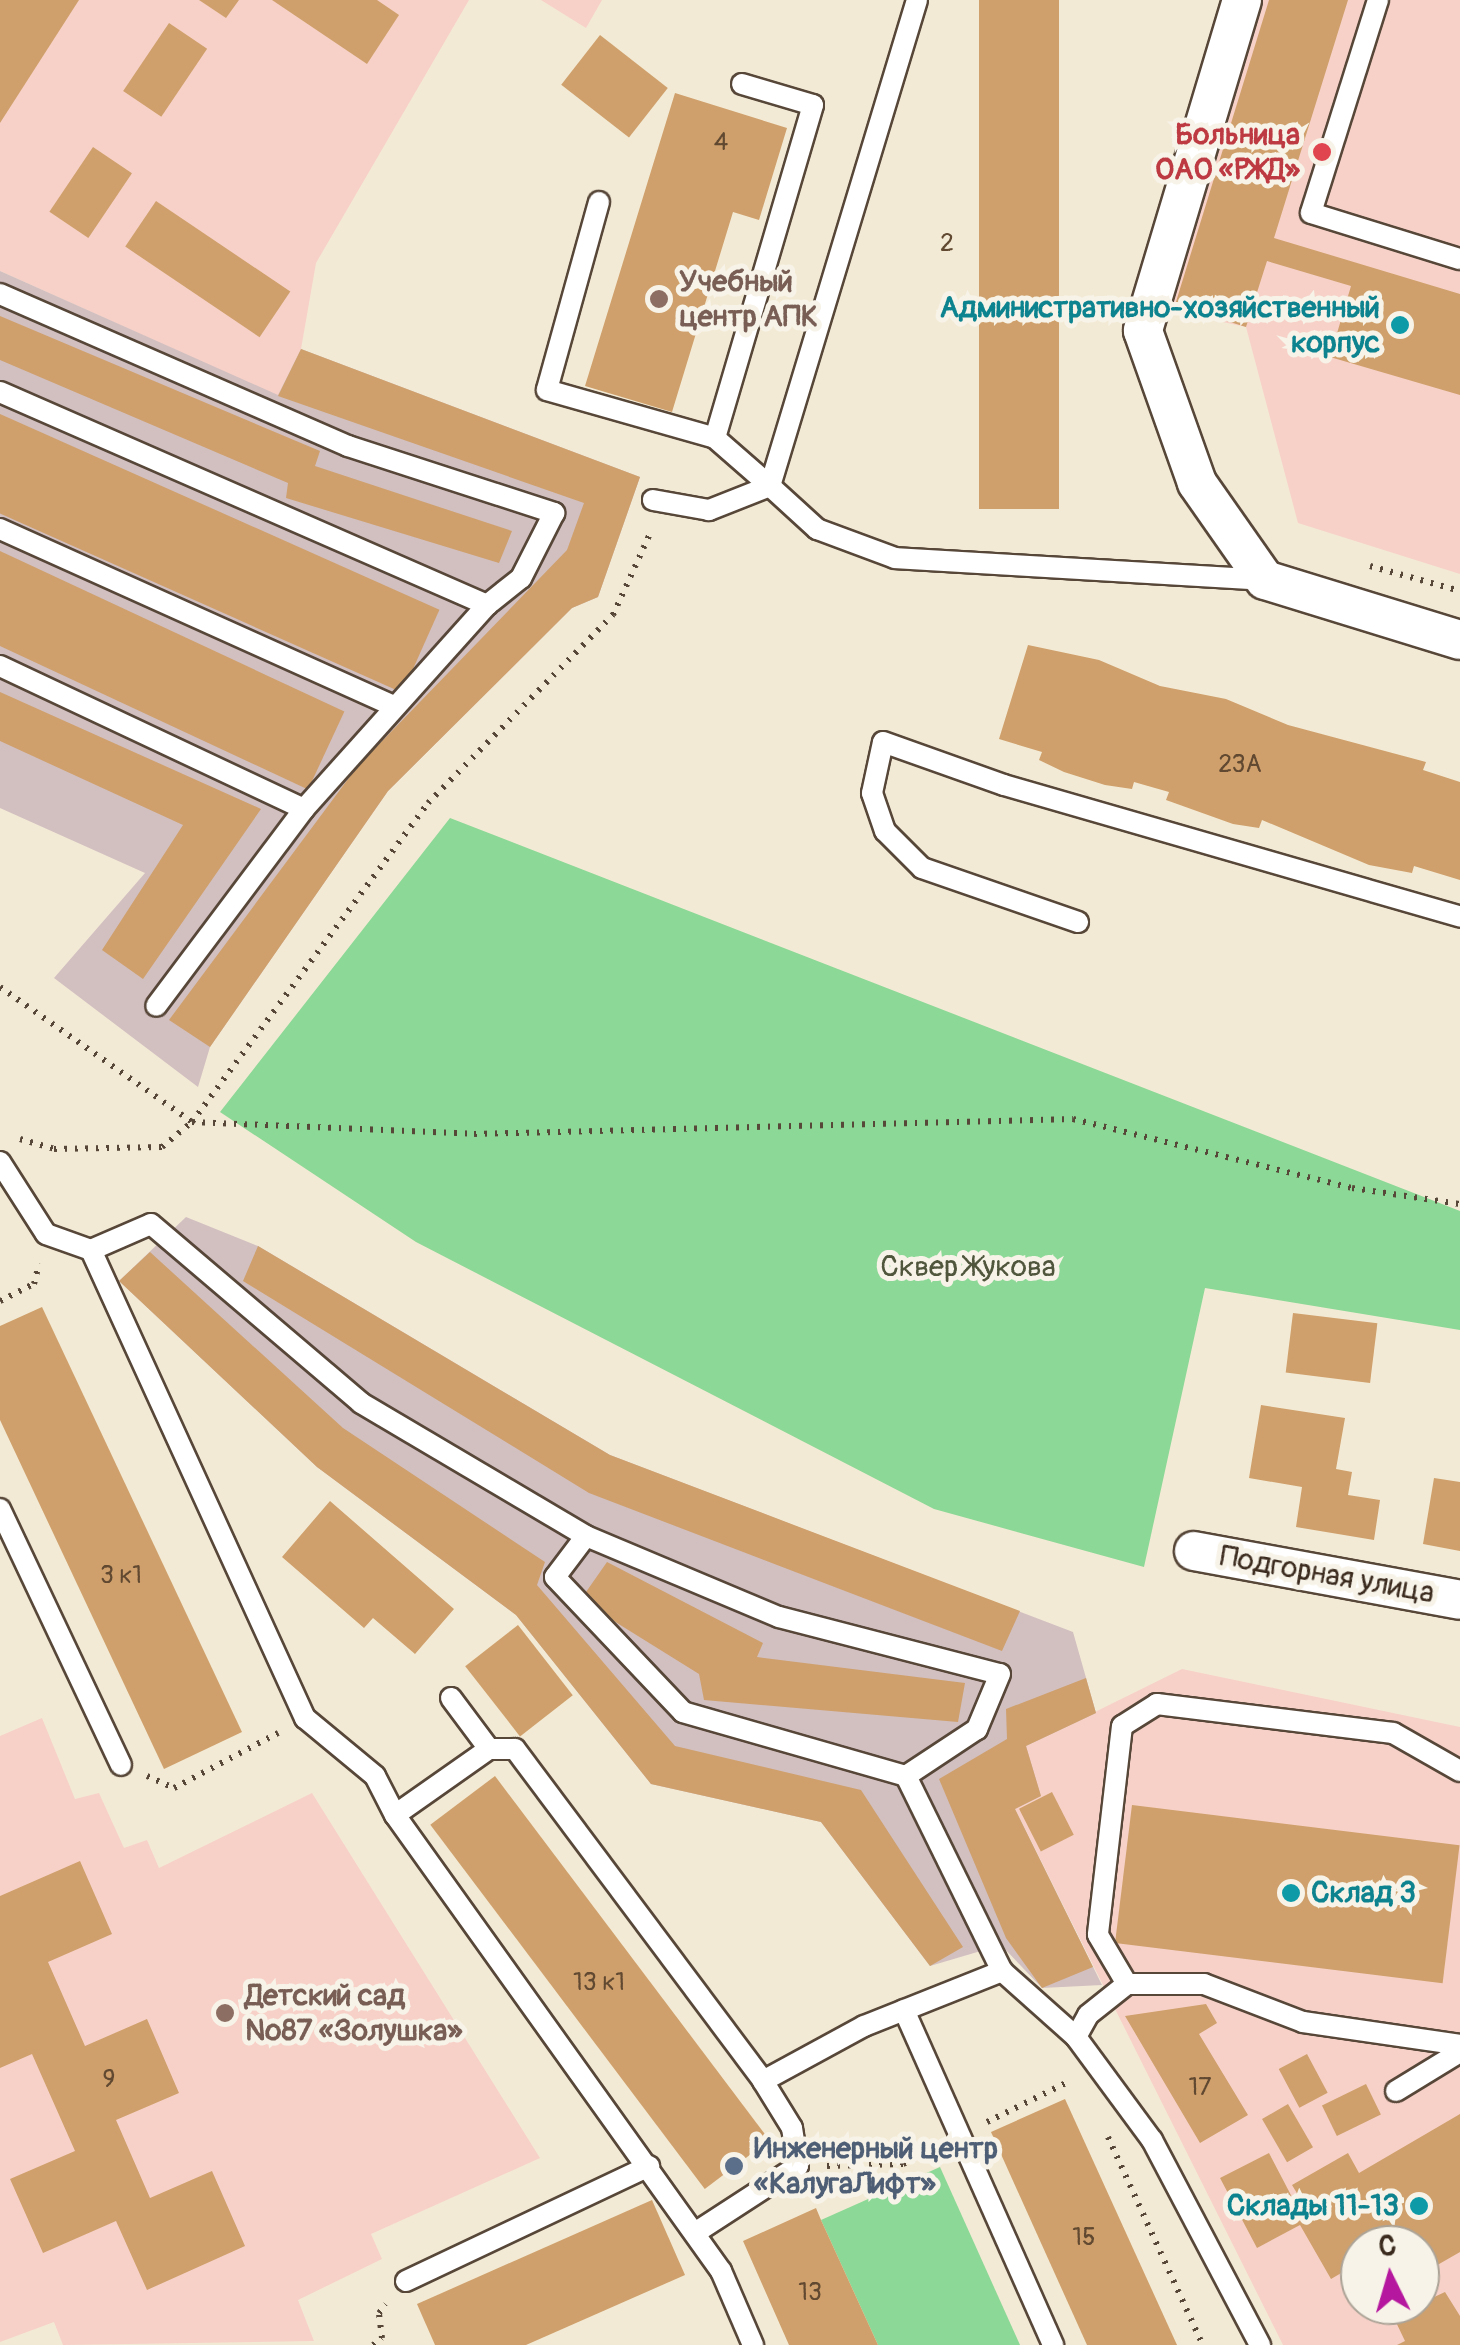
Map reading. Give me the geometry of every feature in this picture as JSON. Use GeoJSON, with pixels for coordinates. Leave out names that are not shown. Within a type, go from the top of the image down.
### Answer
{"type":"FeatureCollection","features":[{"type":"Feature","properties":{"kind":"street"},"geometry":{"type":"LineString","coordinates":[[1242,0],[1143,331],[1198,483],[1265,580],[1460,640]]}},
{"type":"Feature","properties":{"kind":"street","name":"Подгорная улица"},"geometry":{"type":"LineString","coordinates":[[1194,1551],[1460,1600]]}},
{"type":"Feature","properties":{"kind":"lane"},"geometry":{"type":"LineString","coordinates":[[770,486],[917,0]]}},
{"type":"Feature","properties":{"kind":"lane"},"geometry":{"type":"LineString","coordinates":[[1378,0],[1312,214],[1460,259]]}},
{"type":"Feature","properties":{"kind":"lane"},"geometry":{"type":"LineString","coordinates":[[714,438],[813,104],[742,84]]}},
{"type":"Feature","properties":{"kind":"lane"},"geometry":{"type":"LineString","coordinates":[[599,202],[548,390],[714,438],[818,529],[895,558],[1265,580]]}},
{"type":"Feature","properties":{"kind":"lane"},"geometry":{"type":"LineString","coordinates":[[0,294],[348,446],[554,513],[520,578],[487,605],[392,704],[304,808],[156,1006]]}},
{"type":"Feature","properties":{"kind":"lane"},"geometry":{"type":"LineString","coordinates":[[0,392],[487,605]]}},
{"type":"Feature","properties":{"kind":"lane"},"geometry":{"type":"LineString","coordinates":[[653,500],[709,510],[770,486]]}},
{"type":"Feature","properties":{"kind":"lane"},"geometry":{"type":"LineString","coordinates":[[0,529],[392,704]]}},
{"type":"Feature","properties":{"kind":"lane"},"geometry":{"type":"LineString","coordinates":[[0,666],[304,808]]}},
{"type":"Feature","properties":{"kind":"lane"},"geometry":{"type":"LineString","coordinates":[[1078,922],[922,868],[886,832],[872,793],[882,742],[1004,784],[1460,917]]}},
{"type":"Feature","properties":{"kind":"lane"},"geometry":{"type":"LineString","coordinates":[[0,1162],[46,1234],[91,1250],[150,1224],[361,1403],[586,1536],[779,1617],[1000,1674],[977,1729],[906,1776]]}},
{"type":"Feature","properties":{"kind":"lane"},"geometry":{"type":"LineString","coordinates":[[91,1250],[305,1718],[375,1776],[395,1815],[695,2233],[720,2271],[753,2345]]}},
{"type":"Feature","properties":{"kind":"lane"},"geometry":{"type":"LineString","coordinates":[[0,1509],[5,1533],[122,1765]]}},
{"type":"Feature","properties":{"kind":"lane"},"geometry":{"type":"LineString","coordinates":[[586,1536],[555,1576],[683,1712],[906,1776],[1002,1971],[1076,2037],[1152,2140],[1260,2345]]}},
{"type":"Feature","properties":{"kind":"lane"},"geometry":{"type":"LineString","coordinates":[[452,1698],[488,1749]]}},
{"type":"Feature","properties":{"kind":"lane"},"geometry":{"type":"LineString","coordinates":[[1126,1984],[1098,1935],[1122,1726],[1145,1711],[1157,1704],[1393,1733],[1460,1770]]}},
{"type":"Feature","properties":{"kind":"lane"},"geometry":{"type":"LineString","coordinates":[[395,1815],[488,1749],[515,1749],[763,2081],[792,2128],[798,2166],[695,2233]]}},
{"type":"Feature","properties":{"kind":"lane"},"geometry":{"type":"LineString","coordinates":[[763,2081],[904,2010],[1002,1971]]}},
{"type":"Feature","properties":{"kind":"lane"},"geometry":{"type":"LineString","coordinates":[[1076,2037],[1088,2015],[1126,1984],[1204,1984],[1304,2022],[1460,2048]]}},
{"type":"Feature","properties":{"kind":"lane"},"geometry":{"type":"LineString","coordinates":[[904,2010],[956,2137],[1053,2345]]}},
{"type":"Feature","properties":{"kind":"lane"},"geometry":{"type":"LineString","coordinates":[[1396,2091],[1460,2048]]}},
{"type":"Feature","properties":{"kind":"lane"},"geometry":{"type":"LineString","coordinates":[[406,2281],[649,2166]]}},
{"type":"Feature","properties":{"kind":"path"},"geometry":{"type":"LineString","coordinates":[[0,1133],[54,1148],[162,1148],[192,1122],[428,803],[613,615],[655,523],[709,510]]}},
{"type":"Feature","properties":{"kind":"path"},"geometry":{"type":"LineString","coordinates":[[0,987],[192,1122],[474,1134],[1073,1119],[1352,1188],[1460,1204]]}},
{"type":"Feature","properties":{"kind":"path"},"geometry":{"type":"LineString","coordinates":[[0,1301],[34,1284],[46,1234]]}},
{"type":"Feature","properties":{"kind":"path"},"geometry":{"type":"LineString","coordinates":[[122,1765],[174,1788],[305,1718]]}},
{"type":"Feature","properties":{"kind":"path"},"geometry":{"type":"LineString","coordinates":[[798,2166],[903,2164],[1080,2076]]}},
{"type":"Feature","properties":{"kind":"path"},"geometry":{"type":"LineString","coordinates":[[1103,2126],[1203,2345]]}},
{"type":"Feature","properties":{"kind":"path"},"geometry":{"type":"LineString","coordinates":[[372,2345],[382,2338],[378,2312],[406,2281]]}},
{"type":"Feature","properties":{"kind":"shaded area"},"geometry":{"type":"Polygon","coordinates":[[[0,0],[469,0],[316,263],[301,349],[278,396],[0,271],[0,0]]]}},
{"type":"Feature","properties":{"kind":"shaded area"},"geometry":{"type":"Polygon","coordinates":[[[541,0],[602,0],[586,28],[541,0]]]}},
{"type":"Feature","properties":{"kind":"shaded area","name":"Больница ОАО «РЖД»"},"geometry":{"type":"Polygon","coordinates":[[[1229,0],[1460,0],[1460,574],[1298,523],[1246,327],[1139,304],[1229,0]]]}},
{"type":"Feature","properties":{"kind":"shaded area"},"geometry":{"type":"Polygon","coordinates":[[[0,271],[278,395],[301,349],[640,477],[598,597],[572,608],[388,791],[210,1047],[198,1087],[54,978],[145,873],[0,808],[0,271]]]}},
{"type":"Feature","properties":{"kind":"shaded area"},"geometry":{"type":"Polygon","coordinates":[[[186,1217],[258,1246],[610,1455],[1073,1632],[1096,1713],[1026,1746],[1041,1796],[1015,1809],[1102,1985],[1042,1988],[1001,1945],[930,1966],[821,1822],[651,1784],[516,1615],[317,1467],[119,1281],[186,1217]]]}},
{"type":"Feature","properties":{"kind":"shaded area"},"geometry":{"type":"Polygon","coordinates":[[[1182,1669],[1460,1727],[1460,2345],[1283,2345],[1015,1809],[1026,1746],[1182,1669]]]}},
{"type":"Feature","properties":{"kind":"shaded area","name":"Детский сад №87 «Золушка»"},"geometry":{"type":"Polygon","coordinates":[[[42,1718],[75,1799],[99,1793],[124,1848],[147,1840],[159,1868],[312,1793],[540,2158],[371,2234],[382,2259],[298,2300],[314,2341],[63,2345],[54,2322],[0,2342],[0,1736],[42,1718]]]}},
{"type":"Feature","properties":{"kind":"green space","name":"Сквер Жукова"},"geometry":{"type":"Polygon","coordinates":[[[450,818],[1460,1211],[1460,1330],[1205,1288],[1144,1567],[934,1509],[416,1242],[220,1112],[450,818]]]}},
{"type":"Feature","properties":{"kind":"green space"},"geometry":{"type":"Polygon","coordinates":[[[940,2167],[1020,2345],[878,2345],[821,2220],[940,2167]]]}},
{"type":"Feature","properties":{"kind":"building"},"geometry":{"type":"Polygon","coordinates":[[[0,0],[79,0],[0,123],[0,0]]]}},
{"type":"Feature","properties":{"kind":"building"},"geometry":{"type":"Polygon","coordinates":[[[199,0],[239,0],[226,18],[199,0]]]}},
{"type":"Feature","properties":{"kind":"building"},"geometry":{"type":"Polygon","coordinates":[[[272,0],[377,0],[399,15],[367,64],[272,0]]]}},
{"type":"Feature","properties":{"kind":"building"},"geometry":{"type":"Polygon","coordinates":[[[979,0],[1059,0],[1059,509],[979,509],[979,0]]]}},
{"type":"Feature","properties":{"kind":"building"},"geometry":{"type":"Polygon","coordinates":[[[1269,0],[1348,0],[1274,238],[1460,294],[1460,395],[1330,357],[1351,286],[1267,261],[1246,327],[1175,305],[1269,0]]]}},
{"type":"Feature","properties":{"kind":"building"},"geometry":{"type":"Polygon","coordinates":[[[169,23],[207,49],[161,117],[123,91],[169,23]]]}},
{"type":"Feature","properties":{"kind":"building"},"geometry":{"type":"Polygon","coordinates":[[[600,35],[668,88],[629,138],[561,85],[600,35]]]}},
{"type":"Feature","properties":{"kind":"building","name":"Учебный центр АПК"},"geometry":{"type":"Polygon","coordinates":[[[675,93],[787,128],[759,220],[733,212],[672,412],[585,386],[675,93]]]}},
{"type":"Feature","properties":{"kind":"building"},"geometry":{"type":"Polygon","coordinates":[[[93,147],[132,173],[88,238],[49,212],[93,147]]]}},
{"type":"Feature","properties":{"kind":"building"},"geometry":{"type":"Polygon","coordinates":[[[156,201],[290,292],[260,337],[125,247],[156,201]]]}},
{"type":"Feature","properties":{"kind":"building"},"geometry":{"type":"Polygon","coordinates":[[[0,316],[320,451],[315,466],[512,531],[499,563],[286,498],[288,483],[0,360],[0,316]]]}},
{"type":"Feature","properties":{"kind":"building"},"geometry":{"type":"Polygon","coordinates":[[[301,349],[640,477],[598,597],[572,608],[388,791],[210,1047],[169,1020],[357,767],[567,550],[584,503],[278,396],[301,349]]]}},
{"type":"Feature","properties":{"kind":"building"},"geometry":{"type":"Polygon","coordinates":[[[0,414],[439,610],[402,693],[0,514],[0,414]]]}},
{"type":"Feature","properties":{"kind":"building"},"geometry":{"type":"Polygon","coordinates":[[[0,551],[344,712],[308,790],[0,646],[0,551]]]}},
{"type":"Feature","properties":{"kind":"building"},"geometry":{"type":"Polygon","coordinates":[[[1028,645],[1099,660],[1160,686],[1226,699],[1288,725],[1426,762],[1423,770],[1460,782],[1460,880],[1414,866],[1412,873],[1369,865],[1262,820],[1259,828],[1233,824],[1166,800],[1169,792],[1134,782],[1132,789],[1105,785],[1039,760],[1042,752],[999,739],[1028,645]]]}},
{"type":"Feature","properties":{"kind":"building"},"geometry":{"type":"Polygon","coordinates":[[[0,692],[261,809],[143,979],[102,950],[183,825],[0,741],[0,692]]]}},
{"type":"Feature","properties":{"kind":"building"},"geometry":{"type":"Polygon","coordinates":[[[258,1246],[610,1455],[1020,1611],[1002,1651],[589,1493],[243,1281],[258,1246]]]}},
{"type":"Feature","properties":{"kind":"building"},"geometry":{"type":"Polygon","coordinates":[[[150,1252],[343,1428],[545,1562],[537,1585],[675,1746],[861,1790],[963,1947],[930,1966],[821,1822],[651,1784],[516,1615],[317,1467],[119,1281],[150,1252]]]}},
{"type":"Feature","properties":{"kind":"building"},"geometry":{"type":"Polygon","coordinates":[[[42,1307],[242,1732],[164,1769],[0,1420],[0,1326],[42,1307]]]}},
{"type":"Feature","properties":{"kind":"building"},"geometry":{"type":"Polygon","coordinates":[[[1293,1313],[1377,1323],[1370,1383],[1286,1373],[1293,1313]]]}},
{"type":"Feature","properties":{"kind":"building"},"geometry":{"type":"Polygon","coordinates":[[[1261,1405],[1345,1418],[1336,1469],[1352,1472],[1348,1495],[1380,1500],[1374,1540],[1296,1527],[1302,1487],[1249,1478],[1261,1405]]]}},
{"type":"Feature","properties":{"kind":"building"},"geometry":{"type":"Polygon","coordinates":[[[1434,1478],[1460,1482],[1460,1551],[1423,1544],[1434,1478]]]}},
{"type":"Feature","properties":{"kind":"building"},"geometry":{"type":"Polygon","coordinates":[[[330,1501],[454,1609],[415,1654],[373,1618],[364,1628],[282,1557],[330,1501]]]}},
{"type":"Feature","properties":{"kind":"building"},"geometry":{"type":"Polygon","coordinates":[[[607,1562],[763,1643],[757,1657],[965,1683],[958,1722],[704,1700],[699,1674],[609,1618],[586,1592],[607,1562]]]}},
{"type":"Feature","properties":{"kind":"building"},"geometry":{"type":"Polygon","coordinates":[[[518,1625],[573,1695],[520,1736],[465,1666],[518,1625]]]}},
{"type":"Feature","properties":{"kind":"building"},"geometry":{"type":"Polygon","coordinates":[[[1086,1678],[1096,1713],[1026,1746],[1041,1796],[1015,1809],[1093,1967],[1042,1988],[1006,1938],[939,1779],[1007,1739],[1006,1709],[1086,1678]]]}},
{"type":"Feature","properties":{"kind":"building"},"geometry":{"type":"Polygon","coordinates":[[[495,1776],[769,2140],[705,2189],[430,1825],[495,1776]]]}},
{"type":"Feature","properties":{"kind":"building"},"geometry":{"type":"Polygon","coordinates":[[[1052,1792],[1074,1835],[1041,1852],[1019,1809],[1052,1792]]]}},
{"type":"Feature","properties":{"kind":"building","name":"Склад 3"},"geometry":{"type":"Polygon","coordinates":[[[1132,1805],[1460,1845],[1443,1983],[1115,1943],[1132,1805]]]}},
{"type":"Feature","properties":{"kind":"building"},"geometry":{"type":"Polygon","coordinates":[[[80,1861],[112,1934],[48,1962],[85,2046],[147,2019],[179,2093],[116,2120],[150,2198],[212,2171],[245,2246],[147,2290],[116,2221],[43,2253],[10,2179],[75,2151],[32,2054],[0,2068],[0,1896],[80,1861]]]}},
{"type":"Feature","properties":{"kind":"building"},"geometry":{"type":"Polygon","coordinates":[[[1206,2004],[1217,2023],[1199,2034],[1248,2115],[1200,2143],[1125,2016],[1206,2004]]]}},
{"type":"Feature","properties":{"kind":"building"},"geometry":{"type":"Polygon","coordinates":[[[1307,2054],[1328,2093],[1299,2108],[1279,2069],[1307,2054]]]}},
{"type":"Feature","properties":{"kind":"building"},"geometry":{"type":"Polygon","coordinates":[[[1366,2084],[1381,2115],[1337,2136],[1322,2105],[1366,2084]]]}},
{"type":"Feature","properties":{"kind":"building"},"geometry":{"type":"Polygon","coordinates":[[[1065,2099],[1177,2345],[1087,2345],[991,2132],[1065,2099]]]}},
{"type":"Feature","properties":{"kind":"building"},"geometry":{"type":"Polygon","coordinates":[[[1288,2104],[1313,2147],[1287,2162],[1262,2119],[1288,2104]]]}},
{"type":"Feature","properties":{"kind":"building"},"geometry":{"type":"Polygon","coordinates":[[[1460,2114],[1460,2252],[1440,2264],[1440,2225],[1340,2225],[1340,2274],[1331,2279],[1300,2225],[1257,2248],[1220,2178],[1269,2153],[1305,2222],[1312,2218],[1292,2185],[1348,2153],[1359,2173],[1460,2114]]]}},
{"type":"Feature","properties":{"kind":"building"},"geometry":{"type":"Polygon","coordinates":[[[652,2200],[685,2275],[526,2345],[435,2345],[417,2304],[652,2200]]]}},
{"type":"Feature","properties":{"kind":"building"},"geometry":{"type":"Polygon","coordinates":[[[816,2208],[878,2345],[789,2345],[743,2241],[816,2208]]]}},
{"type":"Feature","properties":{"kind":"building"},"geometry":{"type":"Polygon","coordinates":[[[1445,2292],[1460,2316],[1460,2345],[1397,2345],[1405,2341],[1397,2325],[1440,2325],[1440,2294],[1445,2292]]]}},
{"type":"Feature","properties":{"kind":"place","name":"Больница ОАО «РЖД»"},"geometry":{"type":"Point","coordinates":[1322,152]}},
{"type":"Feature","properties":{"kind":"place","name":"Учебный центр АПК"},"geometry":{"type":"Point","coordinates":[659,299]}},
{"type":"Feature","properties":{"kind":"place","name":"Административно-хозяйственный корпус"},"geometry":{"type":"Point","coordinates":[1400,325]}},
{"type":"Feature","properties":{"kind":"place","name":"Склад 3"},"geometry":{"type":"Point","coordinates":[1291,1893]}},
{"type":"Feature","properties":{"kind":"place","name":"Детский сад №87 «Золушка»"},"geometry":{"type":"Point","coordinates":[225,2013]}},
{"type":"Feature","properties":{"kind":"place","name":"Инженерный центр «КалугаЛифт»"},"geometry":{"type":"Point","coordinates":[734,2166]}},
{"type":"Feature","properties":{"kind":"place","name":"Склады 11-13"},"geometry":{"type":"Point","coordinates":[1419,2206]}}]}
